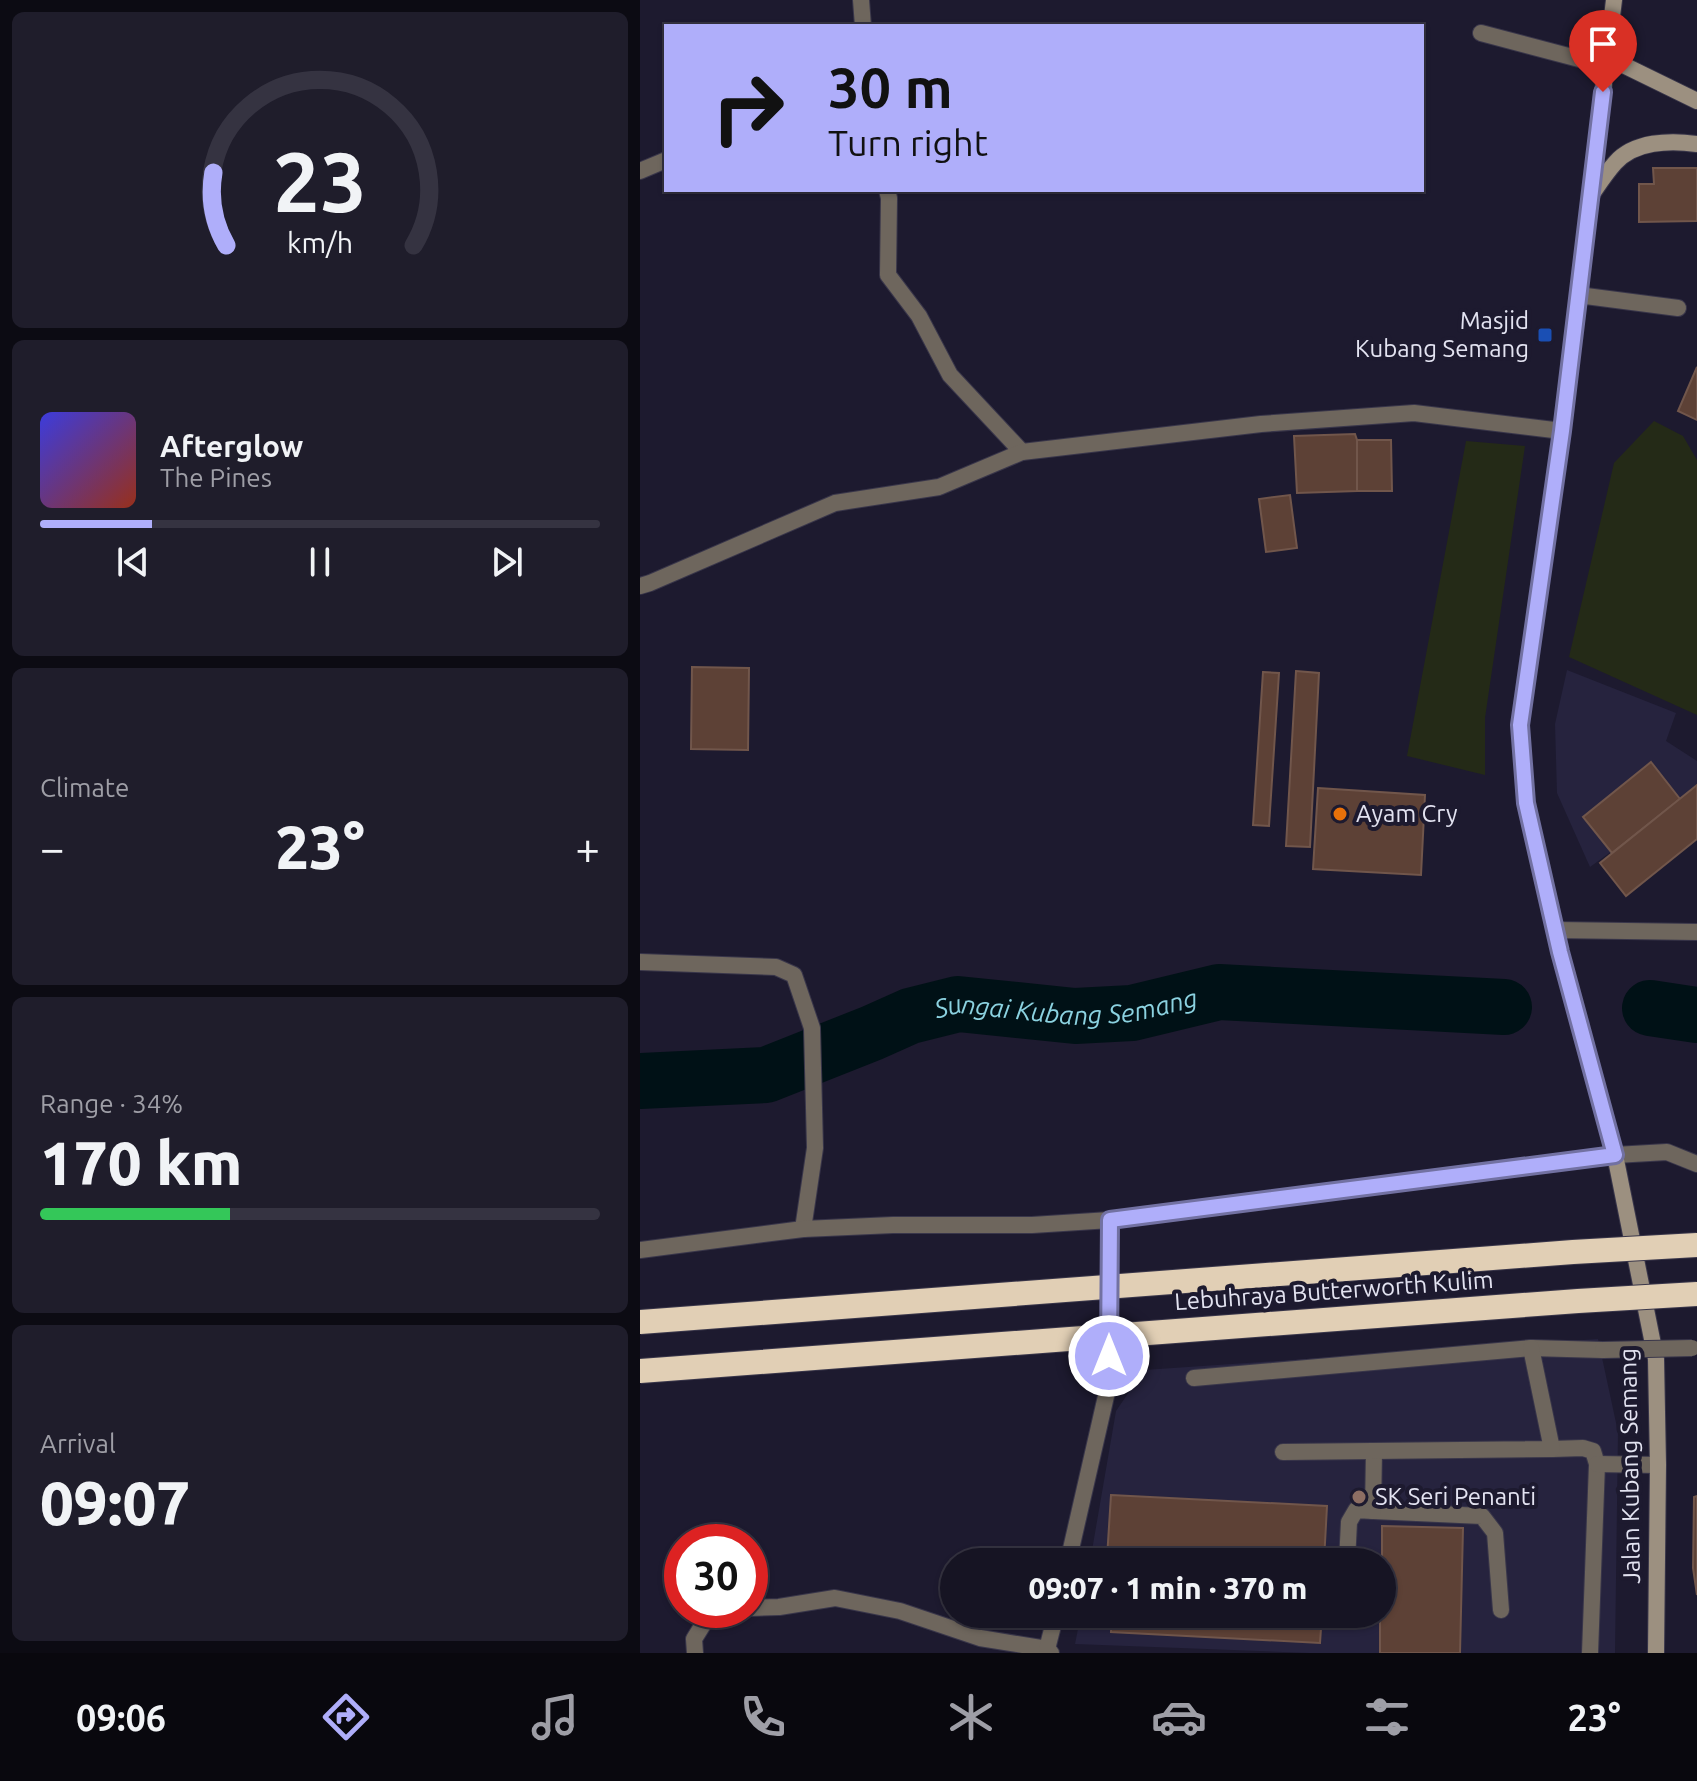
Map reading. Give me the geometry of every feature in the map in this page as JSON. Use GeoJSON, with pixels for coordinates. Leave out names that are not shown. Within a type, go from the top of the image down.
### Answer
{"type":"FeatureCollection","features":[{"type":"Feature","properties":{"kind":"highway","name":"Lebuhraya Butterworth Kulim"},"geometry":{"type":"LineString","coordinates":[[640,1322],[1697,1245]]}},
{"type":"Feature","properties":{"kind":"highway","name":"Lebuhraya Butterworth Kulim"},"geometry":{"type":"LineString","coordinates":[[640,1371],[1697,1294]]}},
{"type":"Feature","properties":{"kind":"main road","name":"Jalan Kubang Semang"},"geometry":{"type":"LineString","coordinates":[[1614,0],[1562,431],[1520,725],[1526,803],[1560,952],[1615,1155],[1656,1359],[1656,1653]]}},
{"type":"Feature","properties":{"kind":"main road"},"geometry":{"type":"LineString","coordinates":[[1607,62],[1697,101]]}},
{"type":"Feature","properties":{"kind":"main road"},"geometry":{"type":"LineString","coordinates":[[1590,196],[1617,161],[1640,147],[1676,140],[1697,144]]}},
{"type":"Feature","properties":{"kind":"street"},"geometry":{"type":"LineString","coordinates":[[861,0],[863,24]]}},
{"type":"Feature","properties":{"kind":"street"},"geometry":{"type":"LineString","coordinates":[[1481,33],[1607,62]]}},
{"type":"Feature","properties":{"kind":"street"},"geometry":{"type":"LineString","coordinates":[[640,171],[664,161]]}},
{"type":"Feature","properties":{"kind":"street"},"geometry":{"type":"LineString","coordinates":[[888,192],[888,275],[919,316],[950,375],[1022,452]]}},
{"type":"Feature","properties":{"kind":"street"},"geometry":{"type":"LineString","coordinates":[[1578,295],[1678,308]]}},
{"type":"Feature","properties":{"kind":"street"},"geometry":{"type":"LineString","coordinates":[[640,586],[835,503],[939,487],[1022,452],[1261,424],[1414,413],[1562,431]]}},
{"type":"Feature","properties":{"kind":"street"},"geometry":{"type":"LineString","coordinates":[[1555,930],[1697,932]]}},
{"type":"Feature","properties":{"kind":"street"},"geometry":{"type":"LineString","coordinates":[[640,962],[776,967],[794,975],[812,1028],[815,1148],[803,1229]]}},
{"type":"Feature","properties":{"kind":"street"},"geometry":{"type":"LineString","coordinates":[[640,1250],[803,1229],[893,1225],[1032,1225],[1110,1220],[1615,1155],[1667,1152],[1697,1164]]}},
{"type":"Feature","properties":{"kind":"street"},"geometry":{"type":"LineString","coordinates":[[1071,1548],[1109,1383],[1110,1220]]}},
{"type":"Feature","properties":{"kind":"street"},"geometry":{"type":"LineString","coordinates":[[1531,1348],[1552,1449]]}},
{"type":"Feature","properties":{"kind":"street"},"geometry":{"type":"LineString","coordinates":[[1194,1378],[1531,1348],[1695,1348]]}},
{"type":"Feature","properties":{"kind":"street"},"geometry":{"type":"LineString","coordinates":[[1283,1452],[1583,1448],[1593,1451],[1597,1464],[1590,1653]]}},
{"type":"Feature","properties":{"kind":"street"},"geometry":{"type":"LineString","coordinates":[[1373,1511],[1374,1451]]}},
{"type":"Feature","properties":{"kind":"street"},"geometry":{"type":"LineString","coordinates":[[1597,1464],[1658,1465]]}},
{"type":"Feature","properties":{"kind":"street"},"geometry":{"type":"LineString","coordinates":[[1348,1548],[1349,1522],[1356,1510],[1482,1516],[1495,1533],[1501,1610]]}},
{"type":"Feature","properties":{"kind":"street"},"geometry":{"type":"LineString","coordinates":[[768,1607],[835,1598],[900,1611],[978,1645],[1049,1651],[1053,1628]]}},
{"type":"Feature","properties":{"kind":"street"},"geometry":{"type":"LineString","coordinates":[[695,1653],[694,1639],[701,1628]]}},
{"type":"Feature","properties":{"kind":"shaded area"},"geometry":{"type":"Polygon","coordinates":[[[1567,670],[1676,713],[1666,741],[1697,761],[1697,789],[1590,867],[1557,793],[1555,724],[1567,670]]]}},
{"type":"Feature","properties":{"kind":"shaded area","name":"SK Seri Penanti"},"geometry":{"type":"Polygon","coordinates":[[[1598,1339],[1618,1432],[1615,1653],[1309,1653],[1075,1644],[1078,1628],[1396,1628],[1396,1548],[1092,1548],[1116,1411],[1144,1370],[1598,1339]]]}},
{"type":"Feature","properties":{"kind":"green space"},"geometry":{"type":"Polygon","coordinates":[[[1654,421],[1683,436],[1697,460],[1697,715],[1569,657],[1614,463],[1654,421]]]}},
{"type":"Feature","properties":{"kind":"green space"},"geometry":{"type":"Polygon","coordinates":[[[1466,441],[1525,446],[1485,718],[1485,775],[1407,756],[1466,441]]]}},
{"type":"Feature","properties":{"kind":"building"},"geometry":{"type":"Polygon","coordinates":[[[1653,168],[1697,168],[1697,221],[1639,222],[1639,184],[1654,184],[1653,168]]]}},
{"type":"Feature","properties":{"kind":"building"},"geometry":{"type":"Polygon","coordinates":[[[1697,367],[1697,420],[1678,411],[1697,367]]]}},
{"type":"Feature","properties":{"kind":"building"},"geometry":{"type":"Polygon","coordinates":[[[1355,434],[1357,491],[1297,493],[1294,436],[1355,434]]]}},
{"type":"Feature","properties":{"kind":"building"},"geometry":{"type":"Polygon","coordinates":[[[1357,440],[1391,440],[1392,491],[1357,491],[1357,440]]]}},
{"type":"Feature","properties":{"kind":"building"},"geometry":{"type":"Polygon","coordinates":[[[1290,495],[1297,548],[1266,552],[1259,499],[1290,495]]]}},
{"type":"Feature","properties":{"kind":"building"},"geometry":{"type":"Polygon","coordinates":[[[692,667],[749,668],[748,750],[691,749],[692,667]]]}},
{"type":"Feature","properties":{"kind":"building"},"geometry":{"type":"Polygon","coordinates":[[[1296,671],[1319,673],[1310,847],[1286,846],[1296,671]]]}},
{"type":"Feature","properties":{"kind":"building"},"geometry":{"type":"Polygon","coordinates":[[[1263,672],[1279,673],[1269,826],[1253,825],[1263,672]]]}},
{"type":"Feature","properties":{"kind":"building"},"geometry":{"type":"Polygon","coordinates":[[[1651,762],[1680,799],[1612,853],[1583,817],[1651,762]]]}},
{"type":"Feature","properties":{"kind":"building"},"geometry":{"type":"Polygon","coordinates":[[[1697,785],[1697,839],[1626,896],[1600,863],[1697,785]]]}},
{"type":"Feature","properties":{"kind":"building"},"geometry":{"type":"Polygon","coordinates":[[[1318,788],[1425,795],[1421,875],[1313,869],[1318,788]]]}},
{"type":"Feature","properties":{"kind":"building"},"geometry":{"type":"Polygon","coordinates":[[[1111,1495],[1327,1506],[1325,1548],[1108,1548],[1111,1495]]]}},
{"type":"Feature","properties":{"kind":"building"},"geometry":{"type":"Polygon","coordinates":[[[1697,1496],[1697,1595],[1693,1568],[1694,1497],[1697,1496]]]}},
{"type":"Feature","properties":{"kind":"building"},"geometry":{"type":"Polygon","coordinates":[[[1382,1526],[1463,1528],[1460,1653],[1380,1653],[1380,1628],[1396,1628],[1396,1548],[1382,1548],[1382,1526]]]}},
{"type":"Feature","properties":{"kind":"building"},"geometry":{"type":"Polygon","coordinates":[[[1111,1628],[1321,1628],[1320,1643],[1111,1632],[1111,1628]]]}},
{"type":"Feature","properties":{"kind":"waterway","name":"Sungai Kubang Semang"},"geometry":{"type":"LineString","coordinates":[[640,1081],[766,1075],[910,1016],[958,1004],[1075,1016],[1132,1013],[1219,992],[1504,1007]]}},
{"type":"Feature","properties":{"kind":"waterway","name":"Sungai Kubang Semang"},"geometry":{"type":"LineString","coordinates":[[1650,1008],[1697,1015]]}},
{"type":"Feature","properties":{"kind":"place","name":"Masjid Kubang Semang"},"geometry":{"type":"Point","coordinates":[1545,335]}},
{"type":"Feature","properties":{"kind":"place","name":"Ayam Cry"},"geometry":{"type":"Point","coordinates":[1340,814]}},
{"type":"Feature","properties":{"kind":"place","name":"SK Seri Penanti"},"geometry":{"type":"Point","coordinates":[1359,1497]}},
{"type":"Feature","properties":{"kind":"route"},"geometry":{"type":"LineString","coordinates":[[1109,1356],[1110,1220],[1615,1155],[1560,952],[1526,803],[1520,725],[1562,431],[1603,92]]}}]}
